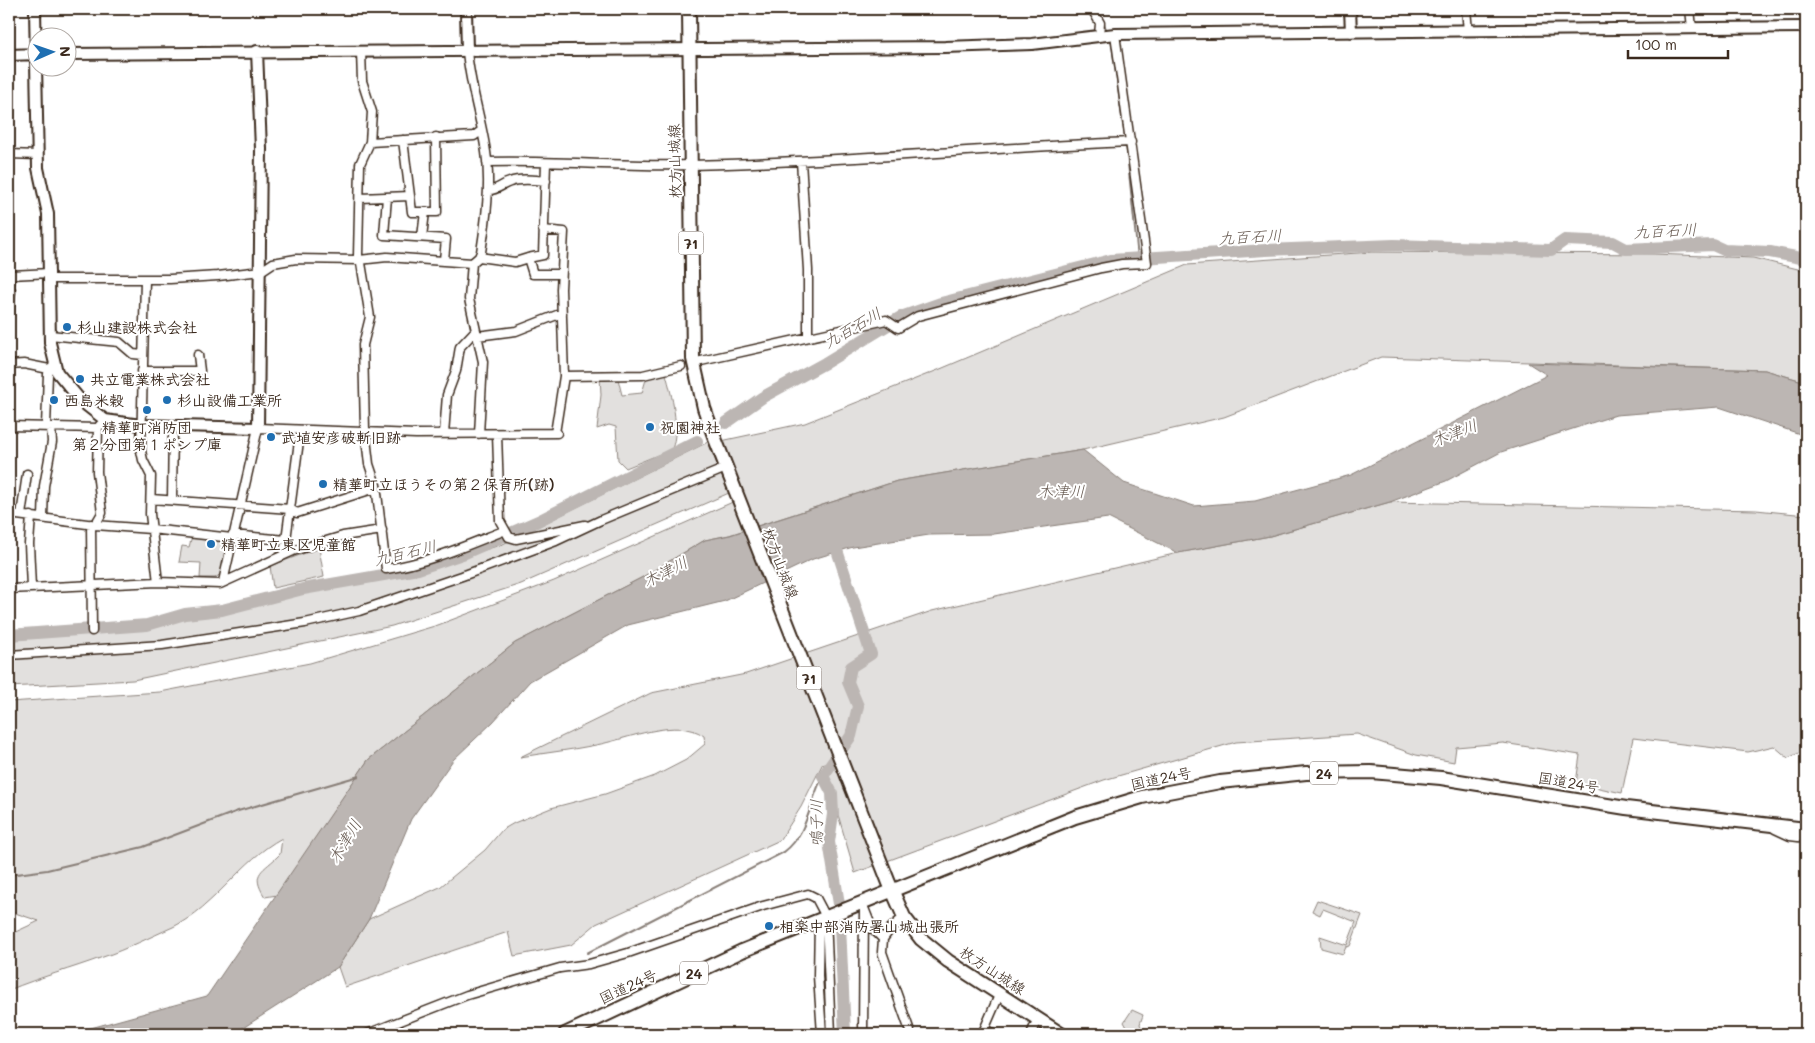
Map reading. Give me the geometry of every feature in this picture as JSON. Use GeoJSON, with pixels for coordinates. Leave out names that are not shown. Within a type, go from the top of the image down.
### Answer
{"type":"FeatureCollection","features":[{"type":"Feature","properties":{"kind":"main road","name":"枚方山城線"},"geometry":{"type":"LineString","coordinates":[[689,9],[694,359],[704,408],[904,917],[921,939],[948,960],[1061,1034]]}},
{"type":"Feature","properties":{"kind":"main road","name":"国道24号"},"geometry":{"type":"LineString","coordinates":[[571,1033],[733,955],[862,905],[891,887],[1075,817],[1142,797],[1220,782],[1306,773],[1371,772],[1441,778],[1626,808],[1767,826],[1806,829]]}},
{"type":"Feature","properties":{"kind":"street"},"geometry":{"type":"LineString","coordinates":[[35,9],[36,28]]}},
{"type":"Feature","properties":{"kind":"street"},"geometry":{"type":"LineString","coordinates":[[466,9],[467,51],[473,96],[487,162],[488,190],[479,257],[472,263],[469,299],[483,362],[478,434]]}},
{"type":"Feature","properties":{"kind":"street"},"geometry":{"type":"LineString","coordinates":[[1092,9],[1100,23],[1099,36]]}},
{"type":"Feature","properties":{"kind":"street"},"geometry":{"type":"LineString","coordinates":[[1350,9],[1351,32]]}},
{"type":"Feature","properties":{"kind":"street"},"geometry":{"type":"LineString","coordinates":[[1466,9],[1468,30]]}},
{"type":"Feature","properties":{"kind":"street"},"geometry":{"type":"LineString","coordinates":[[1690,9],[1692,28]]}},
{"type":"Feature","properties":{"kind":"street"},"geometry":{"type":"LineString","coordinates":[[78,54],[994,46],[1032,44],[1115,34],[1806,26]]}},
{"type":"Feature","properties":{"kind":"street"},"geometry":{"type":"LineString","coordinates":[[701,361],[886,320],[898,328],[918,316],[1054,280],[1122,264],[1147,263],[1115,34]]}},
{"type":"Feature","properties":{"kind":"street"},"geometry":{"type":"LineString","coordinates":[[224,582],[258,428],[261,149],[257,51]]}},
{"type":"Feature","properties":{"kind":"street"},"geometry":{"type":"LineString","coordinates":[[360,51],[362,81],[372,112],[370,142],[360,164],[359,260],[370,317],[363,345],[366,433],[369,464],[376,488],[386,569],[452,552],[503,530]]}},
{"type":"Feature","properties":{"kind":"street"},"geometry":{"type":"LineString","coordinates":[[9,55],[28,54]]}},
{"type":"Feature","properties":{"kind":"street"},"geometry":{"type":"LineString","coordinates":[[37,78],[38,155],[48,214],[52,366],[48,427],[50,456],[44,486],[43,518]]}},
{"type":"Feature","properties":{"kind":"street"},"geometry":{"type":"LineString","coordinates":[[370,142],[474,136],[481,131]]}},
{"type":"Feature","properties":{"kind":"street"},"geometry":{"type":"LineString","coordinates":[[402,140],[412,212],[437,212],[436,137]]}},
{"type":"Feature","properties":{"kind":"street"},"geometry":{"type":"LineString","coordinates":[[487,162],[690,166],[1130,142]]}},
{"type":"Feature","properties":{"kind":"street"},"geometry":{"type":"LineString","coordinates":[[9,154],[38,155]]}},
{"type":"Feature","properties":{"kind":"street"},"geometry":{"type":"LineString","coordinates":[[800,161],[808,270],[808,336]]}},
{"type":"Feature","properties":{"kind":"street"},"geometry":{"type":"LineString","coordinates":[[479,257],[515,262],[542,255],[546,163]]}},
{"type":"Feature","properties":{"kind":"street"},"geometry":{"type":"LineString","coordinates":[[488,190],[494,190],[508,182],[519,180],[546,181]]}},
{"type":"Feature","properties":{"kind":"street"},"geometry":{"type":"LineString","coordinates":[[360,198],[410,196]]}},
{"type":"Feature","properties":{"kind":"street"},"geometry":{"type":"LineString","coordinates":[[387,197],[384,235],[446,239],[444,260]]}},
{"type":"Feature","properties":{"kind":"street"},"geometry":{"type":"LineString","coordinates":[[422,237],[425,212]]}},
{"type":"Feature","properties":{"kind":"street"},"geometry":{"type":"LineString","coordinates":[[9,426],[48,427],[102,424],[366,433],[556,433],[564,376],[561,274],[564,232],[543,230]]}},
{"type":"Feature","properties":{"kind":"street"},"geometry":{"type":"LineString","coordinates":[[9,312],[10,275],[145,279],[218,276],[261,271],[273,263],[296,260],[359,260],[387,257],[472,263]]}},
{"type":"Feature","properties":{"kind":"street"},"geometry":{"type":"LineString","coordinates":[[528,258],[533,274],[561,274]]}},
{"type":"Feature","properties":{"kind":"street"},"geometry":{"type":"LineString","coordinates":[[145,279],[141,425],[143,460],[151,476],[151,528],[158,582]]}},
{"type":"Feature","properties":{"kind":"street"},"geometry":{"type":"LineString","coordinates":[[444,434],[447,395],[456,370],[460,347],[476,334],[516,331],[562,313]]}},
{"type":"Feature","properties":{"kind":"street"},"geometry":{"type":"LineString","coordinates":[[50,335],[119,342],[133,354],[142,355]]}},
{"type":"Feature","properties":{"kind":"street"},"geometry":{"type":"LineString","coordinates":[[142,371],[200,371],[198,355]]}},
{"type":"Feature","properties":{"kind":"street"},"geometry":{"type":"LineString","coordinates":[[9,364],[52,366],[102,424],[97,472],[102,513],[93,524],[92,631]]}},
{"type":"Feature","properties":{"kind":"street"},"geometry":{"type":"LineString","coordinates":[[564,376],[643,375],[681,366]]}},
{"type":"Feature","properties":{"kind":"street"},"geometry":{"type":"LineString","coordinates":[[172,500],[174,425]]}},
{"type":"Feature","properties":{"kind":"street"},"geometry":{"type":"LineString","coordinates":[[284,555],[299,441],[304,430]]}},
{"type":"Feature","properties":{"kind":"street"},"geometry":{"type":"LineString","coordinates":[[498,434],[500,521],[503,530],[509,537],[516,539],[590,525]]}},
{"type":"Feature","properties":{"kind":"street"},"geometry":{"type":"LineString","coordinates":[[9,655],[162,645],[305,623],[359,611],[556,542],[590,525],[727,470]]}},
{"type":"Feature","properties":{"kind":"street"},"geometry":{"type":"LineString","coordinates":[[21,515],[27,474]]}},
{"type":"Feature","properties":{"kind":"street"},"geometry":{"type":"LineString","coordinates":[[151,499],[240,504],[290,509],[297,513],[376,488]]}},
{"type":"Feature","properties":{"kind":"street"},"geometry":{"type":"LineString","coordinates":[[9,514],[93,524],[286,540]]}},
{"type":"Feature","properties":{"kind":"street"},"geometry":{"type":"LineString","coordinates":[[31,516],[28,544],[31,587]]}},
{"type":"Feature","properties":{"kind":"street"},"geometry":{"type":"LineString","coordinates":[[9,589],[91,584],[224,582],[284,555],[343,536],[382,530]]}},
{"type":"Feature","properties":{"kind":"street"},"geometry":{"type":"LineString","coordinates":[[1767,826],[1790,836],[1806,838]]}},
{"type":"Feature","properties":{"kind":"street"},"geometry":{"type":"LineString","coordinates":[[367,1034],[467,995],[560,968],[589,964],[628,953],[793,897],[808,894],[816,898],[824,908],[818,976],[822,1034]]}},
{"type":"Feature","properties":{"kind":"street"},"geometry":{"type":"LineString","coordinates":[[862,905],[872,928],[883,939]]}},
{"type":"Feature","properties":{"kind":"street"},"geometry":{"type":"LineString","coordinates":[[862,905],[864,1034]]}},
{"type":"Feature","properties":{"kind":"street"},"geometry":{"type":"LineString","coordinates":[[904,917],[891,928],[883,939],[882,952],[911,1034]]}},
{"type":"Feature","properties":{"kind":"street"},"geometry":{"type":"LineString","coordinates":[[823,919],[831,1034]]}},
{"type":"Feature","properties":{"kind":"street"},"geometry":{"type":"LineString","coordinates":[[996,1034],[984,1032],[1000,993]]}},
{"type":"Feature","properties":{"kind":"street"},"geometry":{"type":"LineString","coordinates":[[1031,1034],[1038,1018]]}},
{"type":"Feature","properties":{"kind":"shaded area"},"geometry":{"type":"Polygon","coordinates":[[[1372,252],[1654,254],[1753,258],[1806,271],[1806,382],[1765,370],[1381,357],[1224,417],[1083,450],[897,481],[729,535],[705,540],[641,578],[515,643],[368,760],[277,895],[265,897],[260,889],[258,877],[260,872],[280,854],[282,838],[254,858],[202,907],[173,927],[112,954],[9,990],[9,935],[39,921],[9,911],[9,702],[160,692],[310,663],[438,625],[554,581],[744,497],[721,441],[805,423],[938,370],[1187,265],[1372,252]]]}},
{"type":"Feature","properties":{"kind":"shaded area"},"geometry":{"type":"Polygon","coordinates":[[[666,374],[673,402],[675,421],[672,449],[626,468],[618,460],[616,427],[609,425],[597,429],[601,395],[600,376],[618,379],[622,395],[642,393],[647,376],[666,374]]]}},
{"type":"Feature","properties":{"kind":"shaded area"},"geometry":{"type":"Polygon","coordinates":[[[708,442],[729,493],[521,584],[392,626],[133,680],[9,687],[9,640],[144,628],[186,616],[229,610],[279,597],[420,571],[503,544],[708,442]]]}},
{"type":"Feature","properties":{"kind":"shaded area"},"geometry":{"type":"Polygon","coordinates":[[[1390,502],[1756,510],[1806,515],[1806,750],[1788,758],[1774,746],[1748,752],[1633,738],[1622,793],[1576,783],[1580,755],[1503,743],[1456,747],[1454,762],[1416,755],[1357,734],[1236,742],[1104,780],[855,873],[823,763],[801,807],[780,840],[596,924],[571,945],[514,956],[508,932],[345,987],[338,967],[369,919],[440,887],[485,850],[502,830],[514,823],[551,808],[605,794],[655,776],[686,760],[705,744],[704,736],[693,730],[680,728],[651,731],[596,745],[520,757],[651,693],[746,674],[932,611],[1178,553],[1270,536],[1390,502]]]}},
{"type":"Feature","properties":{"kind":"shaded area"},"geometry":{"type":"Polygon","coordinates":[[[192,536],[229,540],[221,574],[215,578],[200,578],[201,563],[179,562],[182,546],[189,547],[192,536]]]}},
{"type":"Feature","properties":{"kind":"shaded area"},"geometry":{"type":"Polygon","coordinates":[[[319,548],[324,577],[273,588],[270,566],[319,548]]]}},
{"type":"Feature","properties":{"kind":"shaded area"},"geometry":{"type":"Polygon","coordinates":[[[1317,900],[1362,915],[1350,946],[1346,947],[1343,954],[1321,948],[1320,936],[1347,945],[1356,922],[1323,909],[1320,915],[1312,911],[1317,900]]]}},
{"type":"Feature","properties":{"kind":"shaded area"},"geometry":{"type":"Polygon","coordinates":[[[1132,1010],[1143,1015],[1140,1024],[1144,1034],[1131,1034],[1124,1022],[1132,1010]]]}},
{"type":"Feature","properties":{"kind":"water","name":"木津川"},"geometry":{"type":"Polygon","coordinates":[[[1528,363],[1765,370],[1806,382],[1806,436],[1719,407],[1616,415],[1501,452],[1446,481],[1390,502],[1270,536],[1178,553],[1108,518],[994,534],[929,535],[853,547],[813,559],[725,601],[628,625],[530,681],[493,722],[453,760],[411,819],[369,919],[338,967],[235,1033],[69,1034],[207,996],[368,760],[515,643],[641,578],[705,540],[730,535],[897,481],[1083,450],[1124,483],[1194,506],[1255,501],[1351,475],[1547,375],[1528,363]]]}},
{"type":"Feature","properties":{"kind":"waterway"},"geometry":{"type":"LineString","coordinates":[[1103,22],[1107,31]]}},
{"type":"Feature","properties":{"kind":"waterway"},"geometry":{"type":"LineString","coordinates":[[1111,38],[1125,139]]}},
{"type":"Feature","properties":{"kind":"waterway"},"geometry":{"type":"LineString","coordinates":[[1126,144],[1138,258]]}},
{"type":"Feature","properties":{"kind":"waterway","name":"九百石川"},"geometry":{"type":"LineString","coordinates":[[726,423],[763,397],[825,363],[901,317],[941,303],[1111,260],[1266,250],[1394,245],[1551,250],[1565,240],[1613,242],[1626,249],[1713,245],[1724,250],[1770,252],[1806,259]]}},
{"type":"Feature","properties":{"kind":"waterway","name":"九百石川"},"geometry":{"type":"LineString","coordinates":[[9,635],[147,625],[185,614],[222,610],[303,589],[418,569],[465,553],[538,521],[697,441]]}},
{"type":"Feature","properties":{"kind":"waterway","name":"鳴子川"},"geometry":{"type":"LineString","coordinates":[[832,535],[871,654],[851,667],[848,682],[858,706],[851,736],[823,776],[832,793],[833,814],[829,842],[839,904],[845,1034]]}},
{"type":"Feature","properties":{"kind":"waterway"},"geometry":{"type":"LineString","coordinates":[[9,875],[47,870],[143,847],[238,811],[359,776]]}},
{"type":"Feature","properties":{"kind":"waterway"},"geometry":{"type":"LineString","coordinates":[[587,953],[784,852],[799,836],[823,776]]}},
{"type":"Feature","properties":{"kind":"place","name":"杉山建設株式会社"},"geometry":{"type":"Point","coordinates":[67,327]}},
{"type":"Feature","properties":{"kind":"place","name":"共立電業株式会社"},"geometry":{"type":"Point","coordinates":[80,379]}},
{"type":"Feature","properties":{"kind":"place","name":"西島米穀"},"geometry":{"type":"Point","coordinates":[54,400]}},
{"type":"Feature","properties":{"kind":"place","name":"杉山設備工業所"},"geometry":{"type":"Point","coordinates":[167,400]}},
{"type":"Feature","properties":{"kind":"place","name":"精華町消防団 第２分団第１ポンプ庫"},"geometry":{"type":"Point","coordinates":[147,410]}},
{"type":"Feature","properties":{"kind":"place","name":"祝園神社"},"geometry":{"type":"Point","coordinates":[650,427]}},
{"type":"Feature","properties":{"kind":"place","name":"武埴安彦破斬旧跡"},"geometry":{"type":"Point","coordinates":[271,437]}},
{"type":"Feature","properties":{"kind":"place","name":"精華町立ほうその第２保育所(跡)"},"geometry":{"type":"Point","coordinates":[323,484]}},
{"type":"Feature","properties":{"kind":"place","name":"精華町立東区児童館"},"geometry":{"type":"Point","coordinates":[211,544]}},
{"type":"Feature","properties":{"kind":"place","name":"相楽中部消防署山城出張所"},"geometry":{"type":"Point","coordinates":[769,926]}}]}
